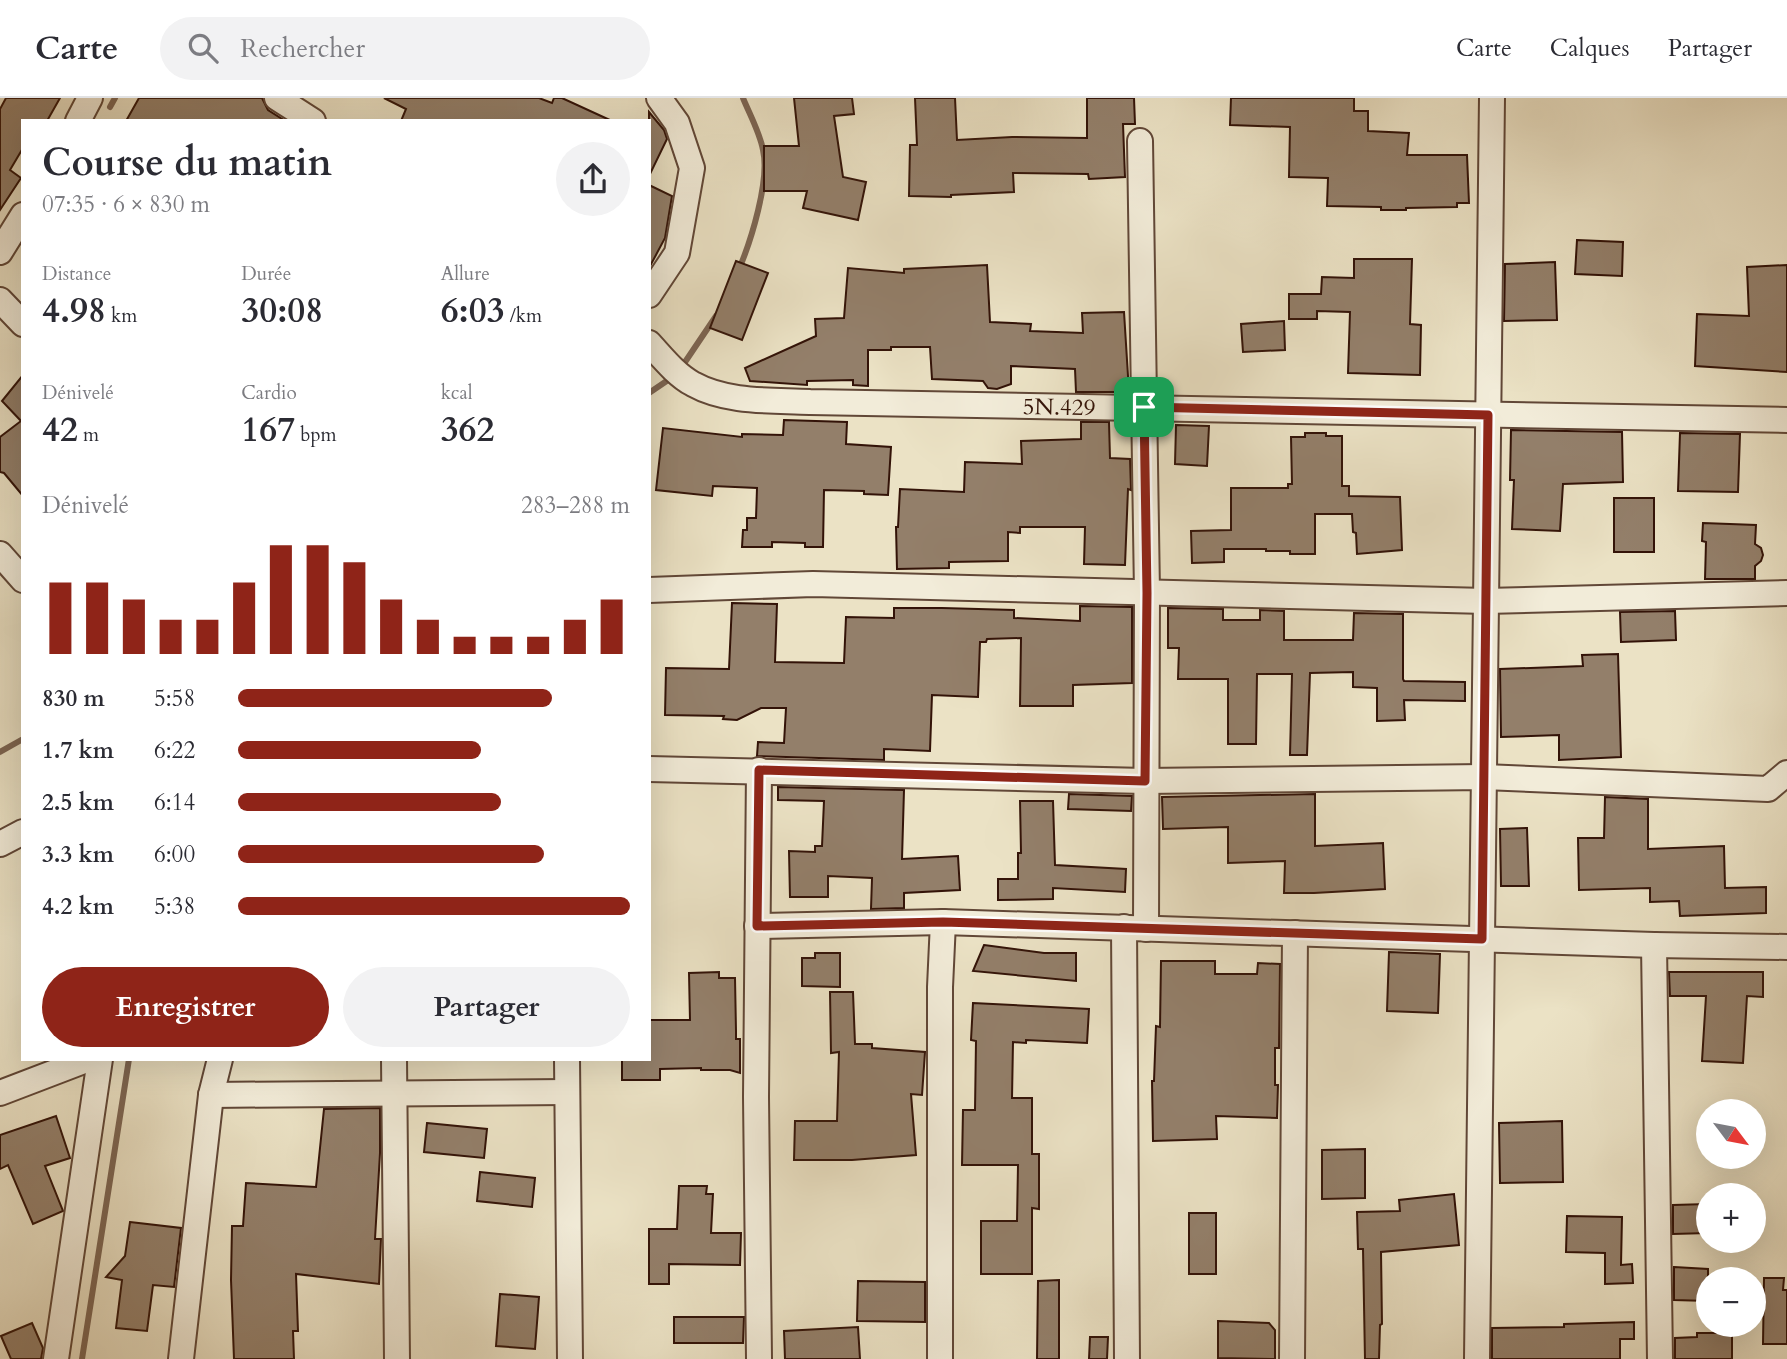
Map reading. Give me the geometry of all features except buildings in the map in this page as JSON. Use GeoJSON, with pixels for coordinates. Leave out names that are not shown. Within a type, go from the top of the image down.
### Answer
{"type":"FeatureCollection","features":[{"type":"Feature","properties":{"kind":"street"},"geometry":{"type":"LineString","coordinates":[[79,119],[90,98]]}},
{"type":"Feature","properties":{"kind":"street"},"geometry":{"type":"LineString","coordinates":[[277,98],[310,119]]}},
{"type":"Feature","properties":{"kind":"street"},"geometry":{"type":"LineString","coordinates":[[651,292],[677,253],[692,168],[677,123],[659,98]]}},
{"type":"Feature","properties":{"kind":"street"},"geometry":{"type":"LineString","coordinates":[[1477,1359],[1492,98]]}},
{"type":"Feature","properties":{"kind":"street"},"geometry":{"type":"LineString","coordinates":[[1127,1359],[1135,928],[1145,781],[1147,593],[1140,141]]}},
{"type":"Feature","properties":{"kind":"street"},"geometry":{"type":"LineString","coordinates":[[0,252],[21,218]]}},
{"type":"Feature","properties":{"kind":"street"},"geometry":{"type":"LineString","coordinates":[[0,300],[21,322]]}},
{"type":"Feature","properties":{"kind":"street","name":"5N.429"},"geometry":{"type":"LineString","coordinates":[[651,345],[692,384],[734,398],[810,402],[1787,420]]}},
{"type":"Feature","properties":{"kind":"street"},"geometry":{"type":"LineString","coordinates":[[0,554],[21,578]]}},
{"type":"Feature","properties":{"kind":"street"},"geometry":{"type":"LineString","coordinates":[[651,590],[813,584],[1486,601],[1787,593]]}},
{"type":"Feature","properties":{"kind":"street"},"geometry":{"type":"LineString","coordinates":[[651,769],[1145,781],[1484,777],[1768,789],[1787,773]]}},
{"type":"Feature","properties":{"kind":"street"},"geometry":{"type":"LineString","coordinates":[[759,770],[759,1359]]}},
{"type":"Feature","properties":{"kind":"street"},"geometry":{"type":"LineString","coordinates":[[0,844],[21,833]]}},
{"type":"Feature","properties":{"kind":"street"},"geometry":{"type":"LineString","coordinates":[[757,926],[943,922],[1787,947]]}},
{"type":"Feature","properties":{"kind":"street"},"geometry":{"type":"LineString","coordinates":[[940,1359],[940,987],[943,922]]}},
{"type":"Feature","properties":{"kind":"street"},"geometry":{"type":"LineString","coordinates":[[1292,1359],[1295,933]]}},
{"type":"Feature","properties":{"kind":"street"},"geometry":{"type":"LineString","coordinates":[[1654,945],[1660,1359]]}},
{"type":"Feature","properties":{"kind":"street"},"geometry":{"type":"LineString","coordinates":[[0,1093],[84,1061]]}},
{"type":"Feature","properties":{"kind":"street"},"geometry":{"type":"LineString","coordinates":[[56,1359],[100,1061]]}},
{"type":"Feature","properties":{"kind":"street"},"geometry":{"type":"LineString","coordinates":[[181,1359],[211,1095],[220,1061]]}},
{"type":"Feature","properties":{"kind":"street"},"geometry":{"type":"LineString","coordinates":[[394,1061],[397,1359]]}},
{"type":"Feature","properties":{"kind":"street"},"geometry":{"type":"LineString","coordinates":[[567,1061],[570,1359]]}},
{"type":"Feature","properties":{"kind":"street"},"geometry":{"type":"LineString","coordinates":[[211,1095],[567,1092]]}},
{"type":"Feature","properties":{"kind":"waterway"},"geometry":{"type":"LineString","coordinates":[[110,107],[115,98]]}},
{"type":"Feature","properties":{"kind":"waterway"},"geometry":{"type":"LineString","coordinates":[[739,269],[758,210],[764,177],[760,137],[743,98]]}},
{"type":"Feature","properties":{"kind":"waterway"},"geometry":{"type":"LineString","coordinates":[[681,368],[716,316]]}},
{"type":"Feature","properties":{"kind":"waterway"},"geometry":{"type":"LineString","coordinates":[[651,392],[674,376]]}},
{"type":"Feature","properties":{"kind":"waterway"},"geometry":{"type":"LineString","coordinates":[[0,752],[21,740]]}},
{"type":"Feature","properties":{"kind":"waterway"},"geometry":{"type":"LineString","coordinates":[[82,1359],[129,1061]]}},
{"type":"Feature","properties":{"kind":"route"},"geometry":{"type":"LineString","coordinates":[[1144,407],[1488,415],[1482,939],[943,922],[757,926],[759,770],[1145,781],[1147,593],[1144,407]]}}]}
